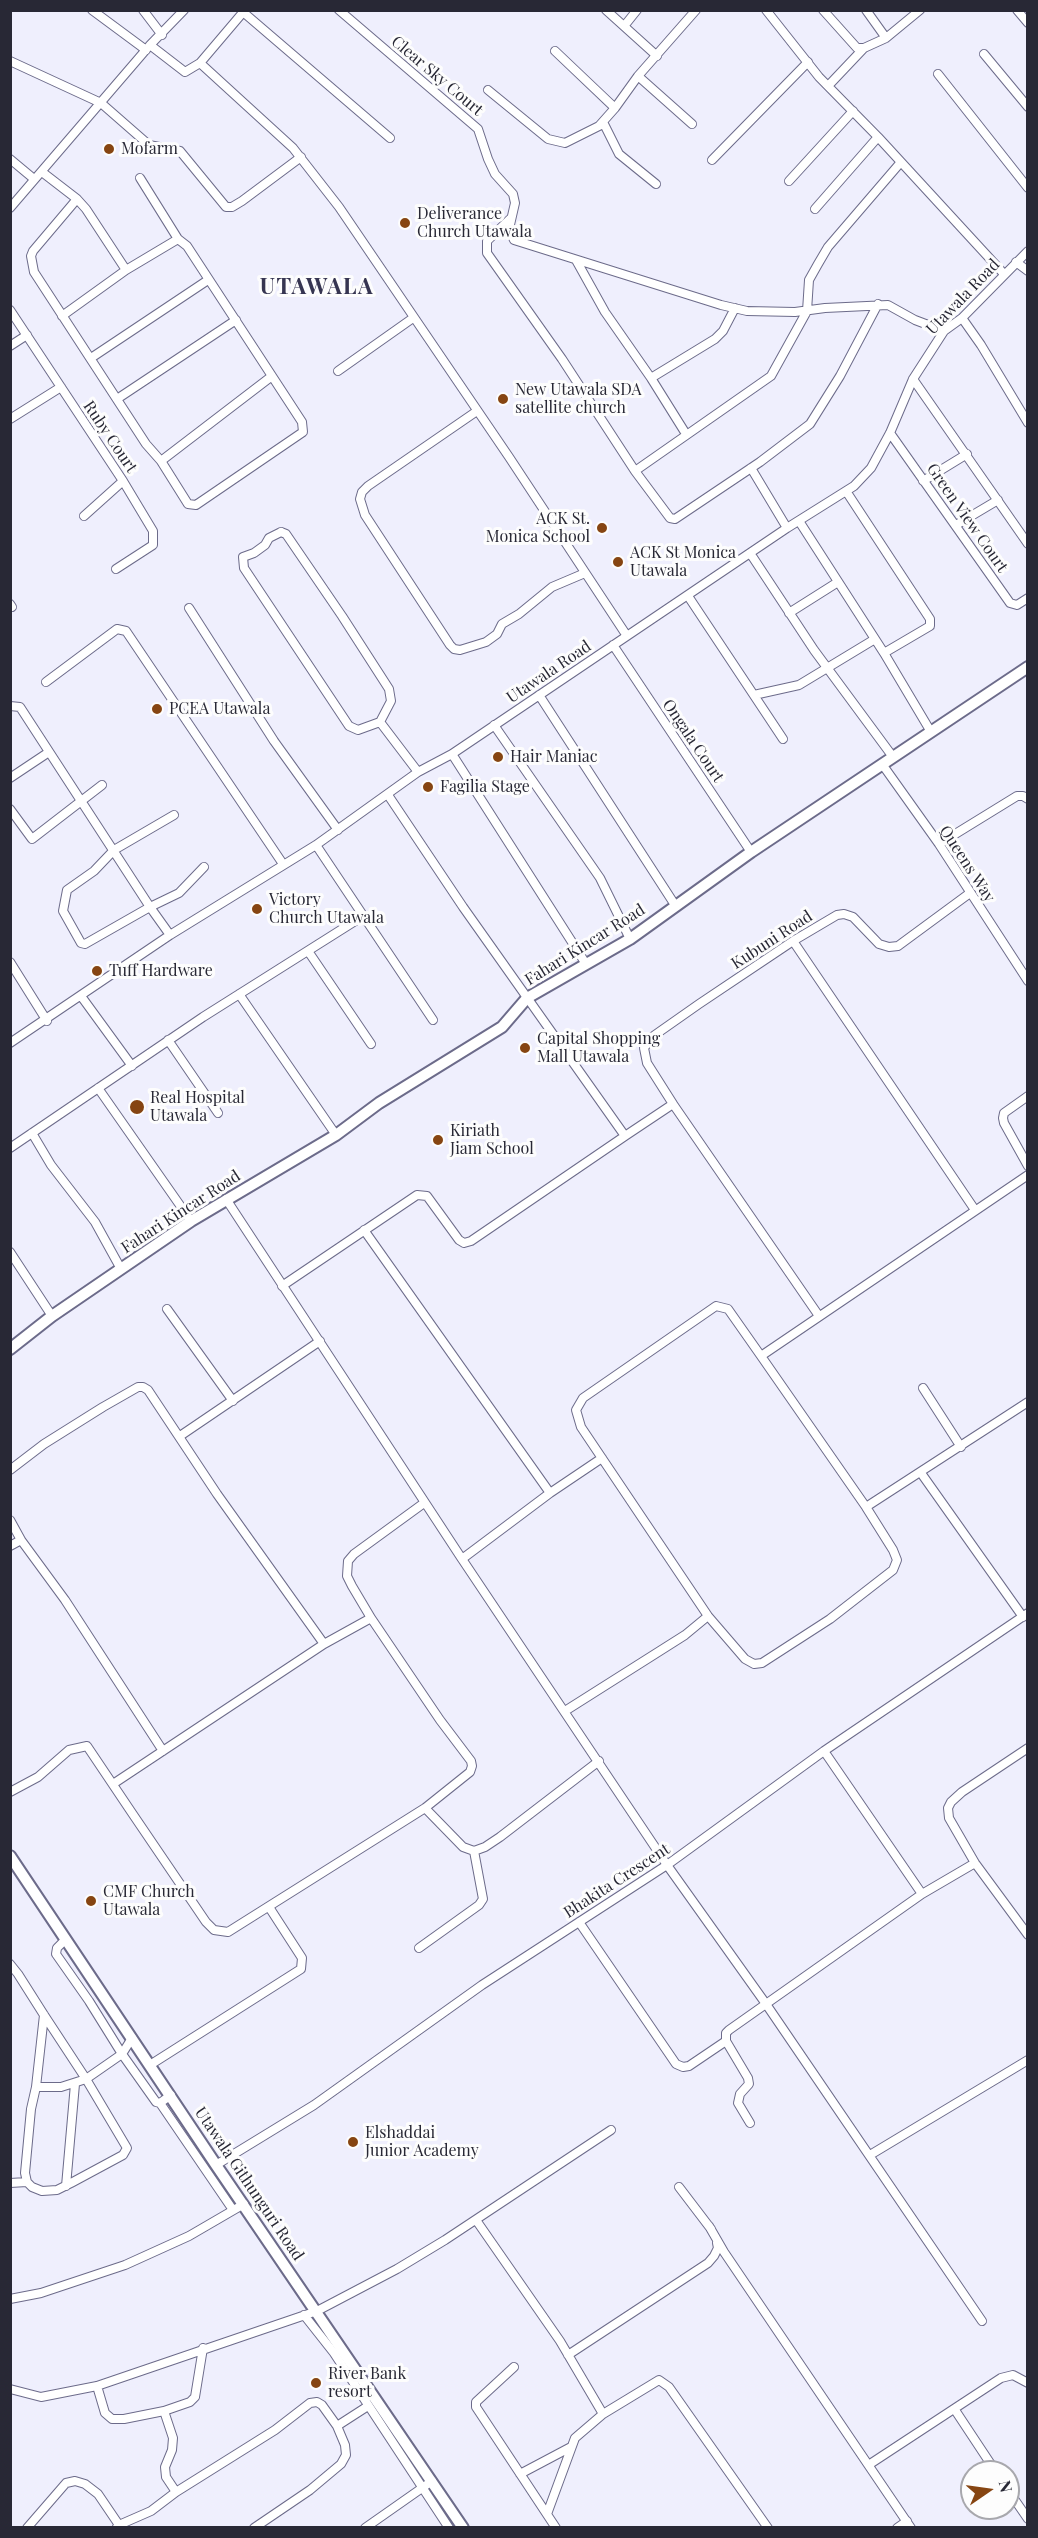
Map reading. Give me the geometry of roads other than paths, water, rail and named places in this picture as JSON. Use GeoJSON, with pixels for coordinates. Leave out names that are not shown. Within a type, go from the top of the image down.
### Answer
{"type":"FeatureCollection","features":[{"type":"Feature","properties":{"kind":"street"},"geometry":{"type":"LineString","coordinates":[[92,10],[182,72],[200,63],[244,11],[390,138]]}},
{"type":"Feature","properties":{"kind":"street"},"geometry":{"type":"LineString","coordinates":[[143,10],[162,35]]}},
{"type":"Feature","properties":{"kind":"street"},"geometry":{"type":"LineString","coordinates":[[10,208],[148,48],[184,10]]}},
{"type":"Feature","properties":{"kind":"street","name":"Clear Sky Court"},"geometry":{"type":"LineString","coordinates":[[339,10],[478,129],[491,166],[513,195],[515,203],[509,229],[514,240],[576,260]]}},
{"type":"Feature","properties":{"kind":"street"},"geometry":{"type":"LineString","coordinates":[[606,10],[657,56]]}},
{"type":"Feature","properties":{"kind":"street"},"geometry":{"type":"LineString","coordinates":[[625,25],[637,10]]}},
{"type":"Feature","properties":{"kind":"street","name":"Clear Sky Court"},"geometry":{"type":"LineString","coordinates":[[488,90],[554,142],[565,143],[603,122],[638,76],[696,10]]}},
{"type":"Feature","properties":{"kind":"street"},"geometry":{"type":"LineString","coordinates":[[766,10],[828,86],[1004,274]]}},
{"type":"Feature","properties":{"kind":"street"},"geometry":{"type":"LineString","coordinates":[[823,10],[854,47],[864,48]]}},
{"type":"Feature","properties":{"kind":"street"},"geometry":{"type":"LineString","coordinates":[[866,10],[886,38]]}},
{"type":"Feature","properties":{"kind":"street"},"geometry":{"type":"LineString","coordinates":[[828,86],[864,48],[886,38],[920,10]]}},
{"type":"Feature","properties":{"kind":"street"},"geometry":{"type":"LineString","coordinates":[[1017,10],[1028,23]]}},
{"type":"Feature","properties":{"kind":"street"},"geometry":{"type":"LineString","coordinates":[[555,51],[615,108]]}},
{"type":"Feature","properties":{"kind":"street"},"geometry":{"type":"LineString","coordinates":[[984,54],[1028,107]]}},
{"type":"Feature","properties":{"kind":"street"},"geometry":{"type":"LineString","coordinates":[[10,61],[101,103],[149,145],[180,151],[226,207],[232,207],[242,201],[301,157]]}},
{"type":"Feature","properties":{"kind":"street"},"geometry":{"type":"LineString","coordinates":[[712,160],[808,62]]}},
{"type":"Feature","properties":{"kind":"street"},"geometry":{"type":"LineString","coordinates":[[200,63],[265,121],[301,157],[339,207],[627,636]]}},
{"type":"Feature","properties":{"kind":"street"},"geometry":{"type":"LineString","coordinates":[[938,74],[1028,188]]}},
{"type":"Feature","properties":{"kind":"street"},"geometry":{"type":"LineString","coordinates":[[638,76],[692,124]]}},
{"type":"Feature","properties":{"kind":"street"},"geometry":{"type":"LineString","coordinates":[[789,181],[853,111]]}},
{"type":"Feature","properties":{"kind":"street"},"geometry":{"type":"LineString","coordinates":[[603,122],[619,154],[656,184]]}},
{"type":"Feature","properties":{"kind":"street"},"geometry":{"type":"LineString","coordinates":[[815,209],[878,137]]}},
{"type":"Feature","properties":{"kind":"street"},"geometry":{"type":"LineString","coordinates":[[10,159],[34,179]]}},
{"type":"Feature","properties":{"kind":"street"},"geometry":{"type":"LineString","coordinates":[[635,471],[771,376],[807,311],[809,280],[828,247],[901,162]]}},
{"type":"Feature","properties":{"kind":"street"},"geometry":{"type":"LineString","coordinates":[[42,172],[77,199],[126,270]]}},
{"type":"Feature","properties":{"kind":"street"},"geometry":{"type":"LineString","coordinates":[[77,199],[31,256],[34,272],[146,444],[161,461],[188,504],[196,505],[299,435],[304,428],[187,246],[178,239],[140,178]]}},
{"type":"Feature","properties":{"kind":"street"},"geometry":{"type":"LineString","coordinates":[[511,218],[487,241],[487,253],[562,359],[665,514],[675,519],[751,468],[810,424],[840,376],[878,304]]}},
{"type":"Feature","properties":{"kind":"street"},"geometry":{"type":"LineString","coordinates":[[62,316],[126,270],[178,239]]}},
{"type":"Feature","properties":{"kind":"street","name":"Utawala Road"},"geometry":{"type":"LineString","coordinates":[[10,1043],[47,1021],[170,935],[316,845],[418,772],[452,754],[864,478],[890,433],[913,379],[944,331],[962,318],[1028,251]]}},
{"type":"Feature","properties":{"kind":"street"},"geometry":{"type":"LineString","coordinates":[[576,260],[604,312],[651,378],[686,434]]}},
{"type":"Feature","properties":{"kind":"street"},"geometry":{"type":"LineString","coordinates":[[576,260],[747,311],[807,311],[888,305],[915,320],[944,331]]}},
{"type":"Feature","properties":{"kind":"street"},"geometry":{"type":"LineString","coordinates":[[1016,262],[1028,271]]}},
{"type":"Feature","properties":{"kind":"street"},"geometry":{"type":"LineString","coordinates":[[91,358],[208,280]]}},
{"type":"Feature","properties":{"kind":"street"},"geometry":{"type":"LineString","coordinates":[[651,378],[715,339],[723,331],[735,308]]}},
{"type":"Feature","properties":{"kind":"street","name":"Ruby Court"},"geometry":{"type":"LineString","coordinates":[[10,310],[147,518],[153,531],[153,545],[116,569]]}},
{"type":"Feature","properties":{"kind":"street"},"geometry":{"type":"LineString","coordinates":[[338,371],[413,318]]}},
{"type":"Feature","properties":{"kind":"street"},"geometry":{"type":"LineString","coordinates":[[962,318],[1028,423]]}},
{"type":"Feature","properties":{"kind":"street"},"geometry":{"type":"LineString","coordinates":[[117,399],[236,321]]}},
{"type":"Feature","properties":{"kind":"street"},"geometry":{"type":"LineString","coordinates":[[10,346],[27,335]]}},
{"type":"Feature","properties":{"kind":"street"},"geometry":{"type":"LineString","coordinates":[[161,461],[272,376]]}},
{"type":"Feature","properties":{"kind":"street"},"geometry":{"type":"LineString","coordinates":[[913,379],[1028,543]]}},
{"type":"Feature","properties":{"kind":"street"},"geometry":{"type":"LineString","coordinates":[[10,419],[61,387]]}},
{"type":"Feature","properties":{"kind":"street"},"geometry":{"type":"LineString","coordinates":[[477,411],[368,486],[362,492],[360,499],[365,514],[450,645],[460,650],[486,642],[497,634],[502,624],[519,614],[552,587],[585,573]]}},
{"type":"Feature","properties":{"kind":"street","name":"Green View Court"},"geometry":{"type":"LineString","coordinates":[[890,433],[1011,603],[1017,605],[1028,598]]}},
{"type":"Feature","properties":{"kind":"street"},"geometry":{"type":"LineString","coordinates":[[923,481],[967,454]]}},
{"type":"Feature","properties":{"kind":"street"},"geometry":{"type":"LineString","coordinates":[[751,468],[787,528]]}},
{"type":"Feature","properties":{"kind":"street"},"geometry":{"type":"LineString","coordinates":[[84,516],[123,481]]}},
{"type":"Feature","properties":{"kind":"street"},"geometry":{"type":"LineString","coordinates":[[846,491],[930,619],[930,627],[884,653]]}},
{"type":"Feature","properties":{"kind":"street"},"geometry":{"type":"LineString","coordinates":[[956,525],[998,500]]}},
{"type":"Feature","properties":{"kind":"street"},"geometry":{"type":"LineString","coordinates":[[799,521],[884,653],[931,732]]}},
{"type":"Feature","properties":{"kind":"street"},"geometry":{"type":"LineString","coordinates":[[281,532],[286,534],[389,689],[391,701],[380,722],[358,729],[349,726],[244,568],[243,558],[255,553],[268,538],[281,532]]}},
{"type":"Feature","properties":{"kind":"street"},"geometry":{"type":"LineString","coordinates":[[750,553],[827,668],[893,757]]}},
{"type":"Feature","properties":{"kind":"street"},"geometry":{"type":"LineString","coordinates":[[789,613],[838,582]]}},
{"type":"Feature","properties":{"kind":"street"},"geometry":{"type":"LineString","coordinates":[[688,596],[783,739]]}},
{"type":"Feature","properties":{"kind":"street"},"geometry":{"type":"LineString","coordinates":[[189,608],[274,741],[338,830]]}},
{"type":"Feature","properties":{"kind":"street"},"geometry":{"type":"LineString","coordinates":[[46,682],[117,629],[126,631],[283,864]]}},
{"type":"Feature","properties":{"kind":"street"},"geometry":{"type":"LineString","coordinates":[[754,695],[799,685],[875,639]]}},
{"type":"Feature","properties":{"kind":"street","name":"Ongala Court"},"geometry":{"type":"LineString","coordinates":[[614,645],[751,852]]}},
{"type":"Feature","properties":{"kind":"street","name":"Fahari Kincar Road"},"geometry":{"type":"LineString","coordinates":[[10,1349],[52,1316],[226,1198],[336,1135],[379,1103],[502,1027],[527,998],[630,939],[751,852],[1028,667]]}},
{"type":"Feature","properties":{"kind":"street"},"geometry":{"type":"LineString","coordinates":[[539,695],[675,905]]}},
{"type":"Feature","properties":{"kind":"street"},"geometry":{"type":"LineString","coordinates":[[10,706],[20,707],[170,935]]}},
{"type":"Feature","properties":{"kind":"street"},"geometry":{"type":"LineString","coordinates":[[380,722],[418,772]]}},
{"type":"Feature","properties":{"kind":"street"},"geometry":{"type":"LineString","coordinates":[[494,725],[600,878],[630,939]]}},
{"type":"Feature","properties":{"kind":"street"},"geometry":{"type":"LineString","coordinates":[[10,778],[49,752]]}},
{"type":"Feature","properties":{"kind":"street"},"geometry":{"type":"LineString","coordinates":[[452,754],[586,964]]}},
{"type":"Feature","properties":{"kind":"street","name":"Queens Way"},"geometry":{"type":"LineString","coordinates":[[882,764],[939,844],[1028,981]]}},
{"type":"Feature","properties":{"kind":"street"},"geometry":{"type":"LineString","coordinates":[[10,809],[32,839],[102,785]]}},
{"type":"Feature","properties":{"kind":"street"},"geometry":{"type":"LineString","coordinates":[[388,795],[625,1136]]}},
{"type":"Feature","properties":{"kind":"street"},"geometry":{"type":"LineString","coordinates":[[939,844],[1017,796],[1028,799]]}},
{"type":"Feature","properties":{"kind":"street"},"geometry":{"type":"LineString","coordinates":[[174,815],[114,850],[94,871],[67,890],[63,912],[81,943],[85,944],[179,893],[204,867]]}},
{"type":"Feature","properties":{"kind":"street"},"geometry":{"type":"LineString","coordinates":[[316,845],[433,1020]]}},
{"type":"Feature","properties":{"kind":"street","name":"Kubuni Road"},"geometry":{"type":"LineString","coordinates":[[819,1316],[673,1104],[647,1063],[644,1048],[652,1037],[793,941],[837,915],[844,914],[853,917],[879,944],[889,947],[898,946],[970,893]]}},
{"type":"Feature","properties":{"kind":"street"},"geometry":{"type":"LineString","coordinates":[[10,1148],[168,1040],[363,916]]}},
{"type":"Feature","properties":{"kind":"street"},"geometry":{"type":"LineString","coordinates":[[793,941],[975,1210]]}},
{"type":"Feature","properties":{"kind":"street"},"geometry":{"type":"LineString","coordinates":[[308,951],[371,1044]]}},
{"type":"Feature","properties":{"kind":"street"},"geometry":{"type":"LineString","coordinates":[[10,962],[47,1021]]}},
{"type":"Feature","properties":{"kind":"street"},"geometry":{"type":"LineString","coordinates":[[239,994],[336,1135]]}},
{"type":"Feature","properties":{"kind":"street"},"geometry":{"type":"LineString","coordinates":[[81,996],[132,1066]]}},
{"type":"Feature","properties":{"kind":"street"},"geometry":{"type":"LineString","coordinates":[[168,1040],[218,1113]]}},
{"type":"Feature","properties":{"kind":"street"},"geometry":{"type":"LineString","coordinates":[[98,1088],[191,1221]]}},
{"type":"Feature","properties":{"kind":"street"},"geometry":{"type":"LineString","coordinates":[[1028,1096],[1004,1113],[1003,1118],[1004,1124],[1028,1166]]}},
{"type":"Feature","properties":{"kind":"street"},"geometry":{"type":"LineString","coordinates":[[282,1286],[417,1195],[427,1196],[459,1240],[464,1243],[471,1241],[673,1104]]}},
{"type":"Feature","properties":{"kind":"street"},"geometry":{"type":"LineString","coordinates":[[32,1133],[51,1165],[95,1222],[122,1269]]}},
{"type":"Feature","properties":{"kind":"street"},"geometry":{"type":"LineString","coordinates":[[761,1356],[1028,1175]]}},
{"type":"Feature","properties":{"kind":"street"},"geometry":{"type":"LineString","coordinates":[[226,1198],[424,1503],[668,1865],[766,2004],[982,2321]]}},
{"type":"Feature","properties":{"kind":"street"},"geometry":{"type":"LineString","coordinates":[[364,1230],[550,1492]]}},
{"type":"Feature","properties":{"kind":"street"},"geometry":{"type":"LineString","coordinates":[[10,1252],[52,1316]]}},
{"type":"Feature","properties":{"kind":"street"},"geometry":{"type":"LineString","coordinates":[[716,1306],[728,1309],[866,1507],[893,1550],[897,1560],[894,1570],[830,1619],[762,1663],[754,1664],[745,1659],[708,1616],[602,1458],[577,1418],[576,1410],[583,1398],[716,1306]]}},
{"type":"Feature","properties":{"kind":"street"},"geometry":{"type":"LineString","coordinates":[[167,1309],[233,1401]]}},
{"type":"Feature","properties":{"kind":"street"},"geometry":{"type":"LineString","coordinates":[[180,1436],[320,1341]]}},
{"type":"Feature","properties":{"kind":"street"},"geometry":{"type":"LineString","coordinates":[[10,1470],[44,1444],[138,1387],[148,1390],[217,1494],[324,1644]]}},
{"type":"Feature","properties":{"kind":"street"},"geometry":{"type":"LineString","coordinates":[[923,1388],[961,1447]]}},
{"type":"Feature","properties":{"kind":"street"},"geometry":{"type":"LineString","coordinates":[[866,1507],[1028,1402]]}},
{"type":"Feature","properties":{"kind":"street"},"geometry":{"type":"LineString","coordinates":[[462,1559],[550,1492],[602,1458]]}},
{"type":"Feature","properties":{"kind":"street"},"geometry":{"type":"LineString","coordinates":[[921,1473],[1025,1615]]}},
{"type":"Feature","properties":{"kind":"street"},"geometry":{"type":"LineString","coordinates":[[10,1792],[38,1777],[75,1747],[87,1746],[206,1922],[214,1930],[228,1932],[425,1808],[470,1772],[471,1761],[371,1618],[347,1576],[348,1561],[354,1554],[424,1503]]}},
{"type":"Feature","properties":{"kind":"street"},"geometry":{"type":"LineString","coordinates":[[10,1520],[21,1540],[65,1600],[163,1751]]}},
{"type":"Feature","properties":{"kind":"street"},"geometry":{"type":"LineString","coordinates":[[10,1546],[21,1540]]}},
{"type":"Feature","properties":{"kind":"street","name":"Bhakita Crescent"},"geometry":{"type":"LineString","coordinates":[[216,2165],[314,2105],[482,1985],[668,1865],[824,1752],[1025,1615]]}},
{"type":"Feature","properties":{"kind":"street"},"geometry":{"type":"LineString","coordinates":[[565,1711],[685,1635],[708,1616]]}},
{"type":"Feature","properties":{"kind":"street"},"geometry":{"type":"LineString","coordinates":[[113,1784],[324,1644],[371,1618]]}},
{"type":"Feature","properties":{"kind":"street"},"geometry":{"type":"LineString","coordinates":[[1028,1748],[951,1802],[949,1818],[975,1863],[1028,1935]]}},
{"type":"Feature","properties":{"kind":"street"},"geometry":{"type":"LineString","coordinates":[[824,1752],[922,1894]]}},
{"type":"Feature","properties":{"kind":"street"},"geometry":{"type":"LineString","coordinates":[[425,1808],[440,1826],[463,1847],[474,1851],[501,1837],[598,1761]]}},
{"type":"Feature","properties":{"kind":"street"},"geometry":{"type":"LineString","coordinates":[[419,1948],[479,1905],[483,1899],[474,1851]]}},
{"type":"Feature","properties":{"kind":"street","name":"Utawala Githunguri Road"},"geometry":{"type":"LineString","coordinates":[[10,1856],[216,2165],[463,2528]]}},
{"type":"Feature","properties":{"kind":"street"},"geometry":{"type":"LineString","coordinates":[[579,1922],[676,2064],[683,2067],[689,2066],[726,2041],[729,2030],[922,1894],[975,1863]]}},
{"type":"Feature","properties":{"kind":"street"},"geometry":{"type":"LineString","coordinates":[[150,2065],[301,1969],[302,1958],[269,1907]]}},
{"type":"Feature","properties":{"kind":"street"},"geometry":{"type":"LineString","coordinates":[[66,1939],[57,1948],[57,1954],[122,2055],[156,2102],[160,2103],[233,2210]]}},
{"type":"Feature","properties":{"kind":"street"},"geometry":{"type":"LineString","coordinates":[[10,1964],[44,2015],[86,2079],[125,2143],[126,2152],[66,2186],[57,2190],[42,2191],[27,2182],[25,2173],[44,2015]]}},
{"type":"Feature","properties":{"kind":"street"},"geometry":{"type":"LineString","coordinates":[[89,2001],[102,1992]]}},
{"type":"Feature","properties":{"kind":"street"},"geometry":{"type":"LineString","coordinates":[[36,2087],[61,2087],[86,2079],[122,2055],[132,2038]]}},
{"type":"Feature","properties":{"kind":"street"},"geometry":{"type":"LineString","coordinates":[[726,2041],[748,2078],[749,2084],[740,2094],[738,2103],[750,2123]]}},
{"type":"Feature","properties":{"kind":"street"},"geometry":{"type":"LineString","coordinates":[[870,2156],[1028,2060]]}},
{"type":"Feature","properties":{"kind":"street"},"geometry":{"type":"LineString","coordinates":[[66,2186],[75,2084]]}},
{"type":"Feature","properties":{"kind":"street"},"geometry":{"type":"LineString","coordinates":[[160,2103],[171,2096]]}},
{"type":"Feature","properties":{"kind":"street"},"geometry":{"type":"LineString","coordinates":[[10,2389],[41,2397],[98,2386],[203,2348],[317,2311],[397,2269],[476,2220],[611,2130]]}},
{"type":"Feature","properties":{"kind":"street"},"geometry":{"type":"LineString","coordinates":[[10,2183],[27,2182]]}},
{"type":"Feature","properties":{"kind":"street"},"geometry":{"type":"LineString","coordinates":[[679,2187],[709,2226],[724,2252],[909,2524],[897,2528]]}},
{"type":"Feature","properties":{"kind":"street"},"geometry":{"type":"LineString","coordinates":[[10,2299],[41,2293],[125,2265],[189,2235],[244,2204]]}},
{"type":"Feature","properties":{"kind":"street"},"geometry":{"type":"LineString","coordinates":[[476,2220],[568,2355],[603,2414]]}},
{"type":"Feature","properties":{"kind":"street"},"geometry":{"type":"LineString","coordinates":[[568,2355],[708,2263],[718,2248],[709,2226]]}},
{"type":"Feature","properties":{"kind":"street"},"geometry":{"type":"LineString","coordinates":[[304,2315],[334,2353],[448,2528]]}},
{"type":"Feature","properties":{"kind":"street"},"geometry":{"type":"LineString","coordinates":[[98,2386],[105,2413],[112,2420],[164,2411],[190,2402],[195,2397],[203,2348]]}},
{"type":"Feature","properties":{"kind":"street"},"geometry":{"type":"LineString","coordinates":[[514,2367],[475,2404],[556,2528]]}},
{"type":"Feature","properties":{"kind":"street"},"geometry":{"type":"LineString","coordinates":[[870,2464],[1001,2378],[1012,2375],[1028,2383]]}},
{"type":"Feature","properties":{"kind":"street"},"geometry":{"type":"LineString","coordinates":[[547,2514],[571,2447],[580,2432],[603,2414],[659,2380],[664,2383],[768,2528]]}},
{"type":"Feature","properties":{"kind":"street"},"geometry":{"type":"LineString","coordinates":[[27,2528],[66,2482],[75,2481],[84,2484],[98,2494],[118,2526],[141,2517],[176,2492],[275,2430],[310,2403],[317,2402],[322,2405],[337,2426],[345,2445],[346,2455],[341,2464],[310,2490],[254,2528]]}},
{"type":"Feature","properties":{"kind":"street"},"geometry":{"type":"LineString","coordinates":[[337,2426],[368,2406]]}},
{"type":"Feature","properties":{"kind":"street"},"geometry":{"type":"LineString","coordinates":[[955,2410],[988,2460]]}},
{"type":"Feature","properties":{"kind":"street"},"geometry":{"type":"LineString","coordinates":[[164,2411],[173,2438],[172,2450],[165,2467],[166,2477],[176,2492]]}},
{"type":"Feature","properties":{"kind":"street"},"geometry":{"type":"LineString","coordinates":[[520,2474],[571,2447]]}},
{"type":"Feature","properties":{"kind":"street"},"geometry":{"type":"LineString","coordinates":[[365,2528],[432,2481]]}},
{"type":"Feature","properties":{"kind":"place","name":"Mofarm"},"geometry":{"type":"Point","coordinates":[109,149]}},
{"type":"Feature","properties":{"kind":"place","name":"Deliverance Church Utawala"},"geometry":{"type":"Point","coordinates":[405,223]}},
{"type":"Feature","properties":{"kind":"place","name":"New Utawala SDA satellite church"},"geometry":{"type":"Point","coordinates":[503,399]}},
{"type":"Feature","properties":{"kind":"place","name":"ACK St. Monica School"},"geometry":{"type":"Point","coordinates":[602,528]}},
{"type":"Feature","properties":{"kind":"place","name":"ACK St Monica Utawala"},"geometry":{"type":"Point","coordinates":[618,562]}},
{"type":"Feature","properties":{"kind":"place","name":"PCEA Utawala"},"geometry":{"type":"Point","coordinates":[157,709]}},
{"type":"Feature","properties":{"kind":"place","name":"Hair Maniac"},"geometry":{"type":"Point","coordinates":[498,757]}},
{"type":"Feature","properties":{"kind":"place","name":"Fagilia Stage"},"geometry":{"type":"Point","coordinates":[428,787]}},
{"type":"Feature","properties":{"kind":"place","name":"Victory Church Utawala"},"geometry":{"type":"Point","coordinates":[257,909]}},
{"type":"Feature","properties":{"kind":"place","name":"Tuff Hardware"},"geometry":{"type":"Point","coordinates":[97,971]}},
{"type":"Feature","properties":{"kind":"place","name":"Capital Shopping Mall Utawala"},"geometry":{"type":"Point","coordinates":[525,1048]}},
{"type":"Feature","properties":{"kind":"place","name":"Real Hospital Utawala"},"geometry":{"type":"Point","coordinates":[137,1107]}},
{"type":"Feature","properties":{"kind":"place","name":"Kiriath Jiam School"},"geometry":{"type":"Point","coordinates":[438,1140]}},
{"type":"Feature","properties":{"kind":"place","name":"CMF Church Utawala"},"geometry":{"type":"Point","coordinates":[91,1901]}},
{"type":"Feature","properties":{"kind":"place","name":"Elshaddai Junior Academy"},"geometry":{"type":"Point","coordinates":[353,2142]}},
{"type":"Feature","properties":{"kind":"place","name":"River Bank resort"},"geometry":{"type":"Point","coordinates":[316,2383]}},
{"type":"Feature","properties":{"kind":"district","name":"UTAWALA"},"geometry":{"type":"Point","coordinates":[317,287]}}]}
